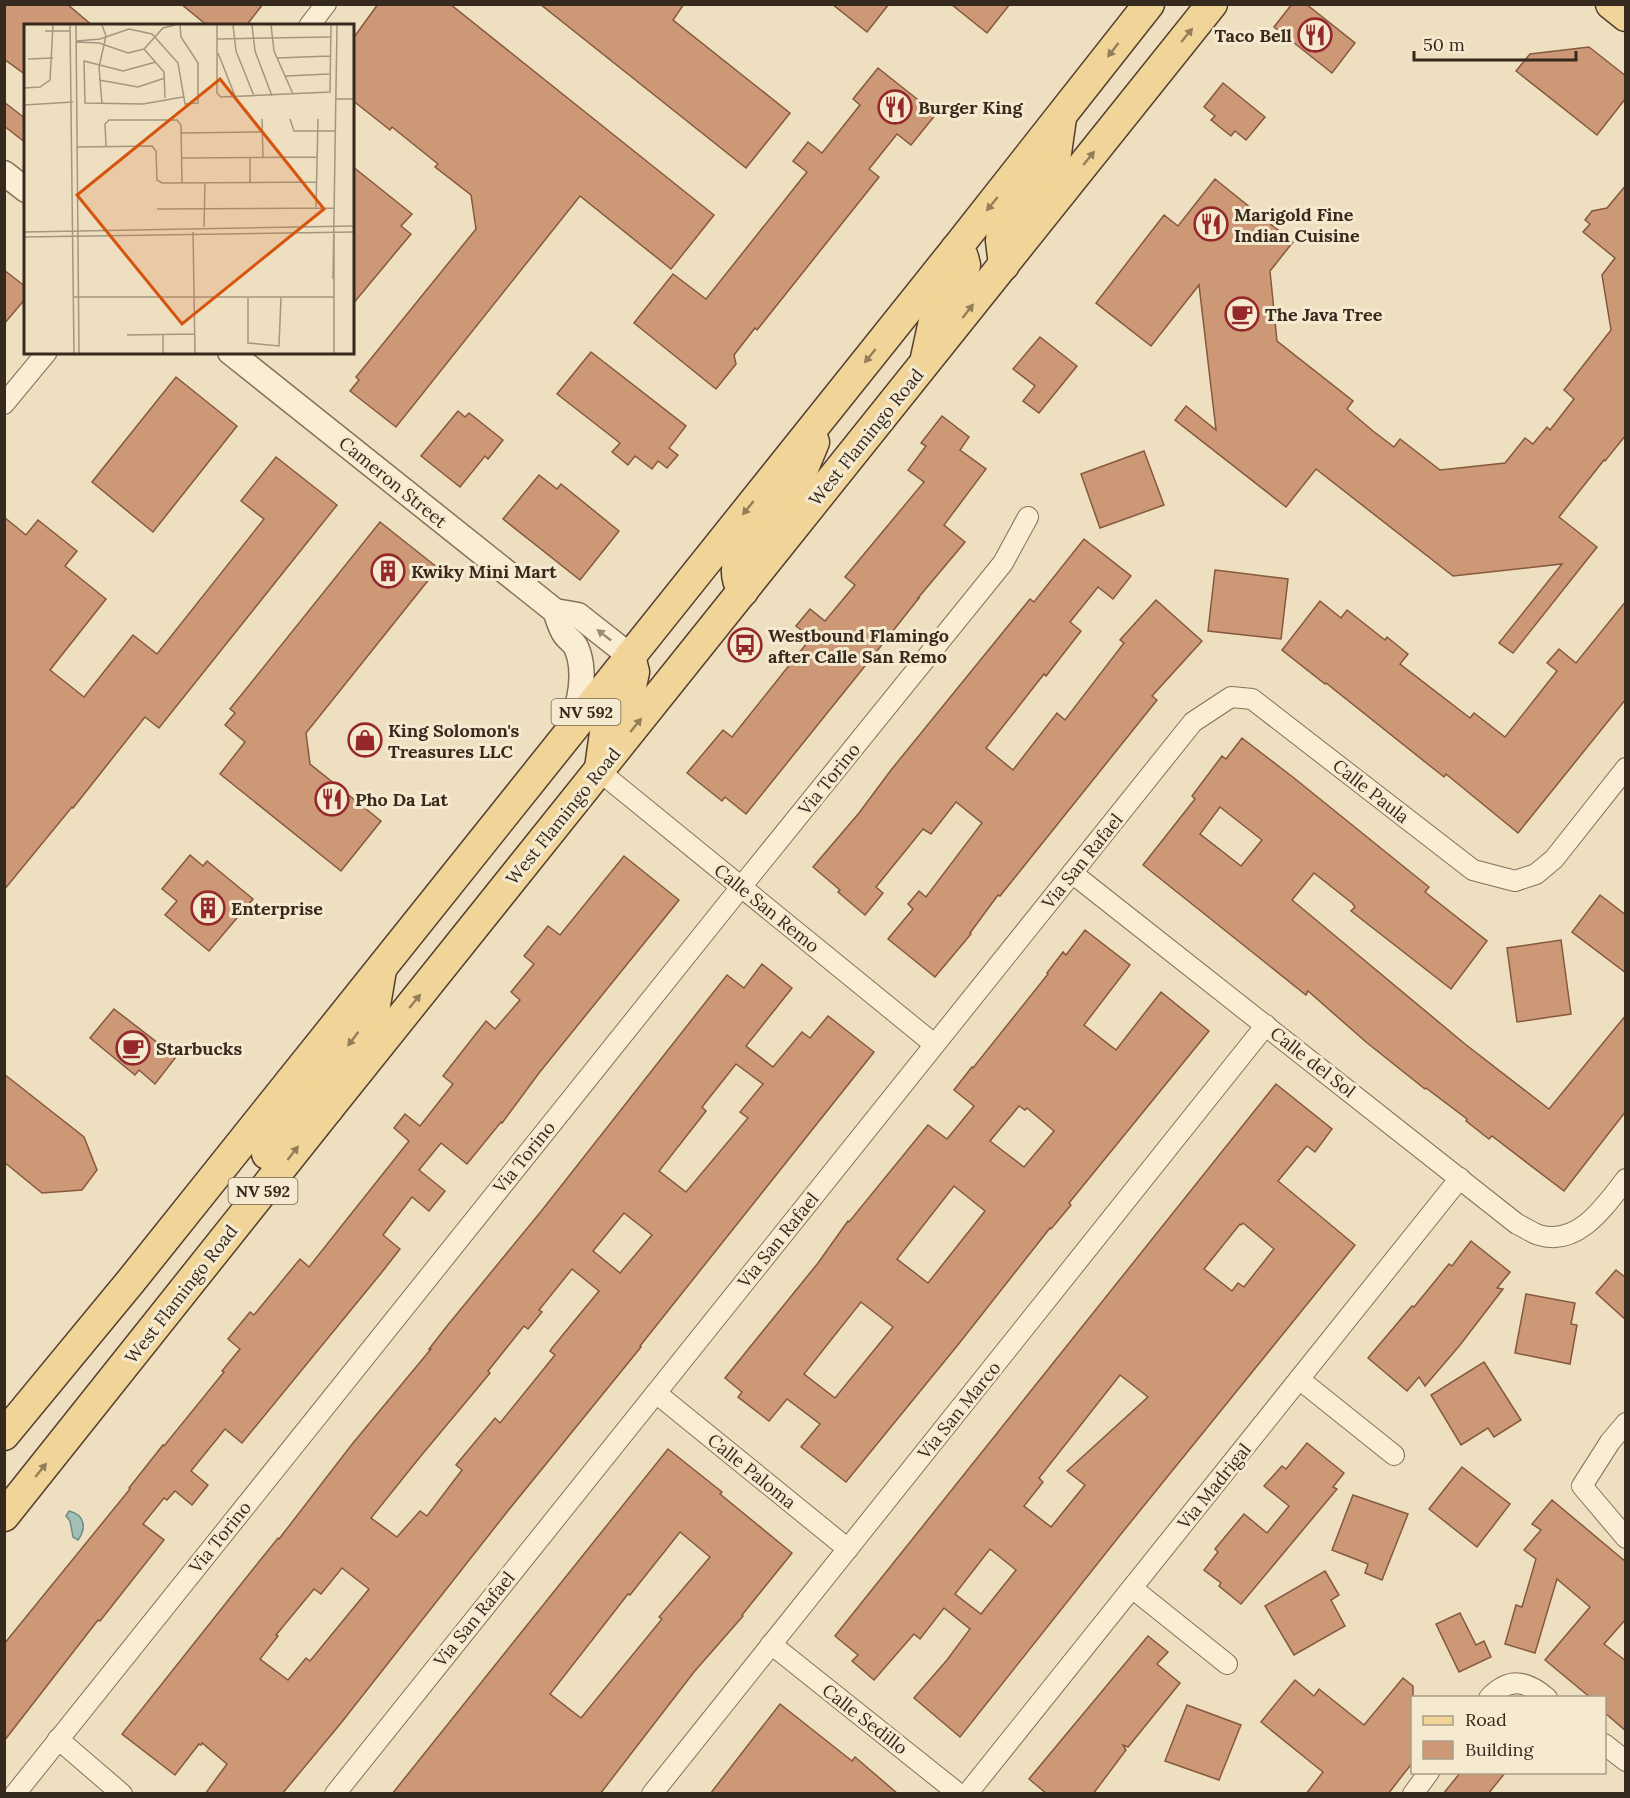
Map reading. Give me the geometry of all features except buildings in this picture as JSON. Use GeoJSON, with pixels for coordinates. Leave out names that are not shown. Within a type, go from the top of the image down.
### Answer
{"type":"FeatureCollection","features":[{"type":"Feature","properties":{"kind":"main road","name":"NV 592"},"geometry":{"type":"LineString","coordinates":[[4,1436],[382,968],[1149,4]]}},
{"type":"Feature","properties":{"kind":"main road","name":"West Flamingo Road"},"geometry":{"type":"LineString","coordinates":[[4,1516],[1212,4]]}},
{"type":"Feature","properties":{"kind":"main road"},"geometry":{"type":"LineString","coordinates":[[1611,4],[1626,16]]}},
{"type":"Feature","properties":{"kind":"main road"},"geometry":{"type":"LineString","coordinates":[[1004,265],[1002,229],[1055,160],[1062,115]]}},
{"type":"Feature","properties":{"kind":"main road"},"geometry":{"type":"LineString","coordinates":[[924,364],[936,312],[951,294],[965,265],[963,257],[956,249]]}},
{"type":"Feature","properties":{"kind":"main road"},"geometry":{"type":"LineString","coordinates":[[743,591],[738,583],[736,563],[795,488],[828,409]]}},
{"type":"Feature","properties":{"kind":"main road"},"geometry":{"type":"LineString","coordinates":[[599,771],[606,726],[625,700],[631,686],[634,672],[630,656]]}},
{"type":"Feature","properties":{"kind":"main road"},"geometry":{"type":"LineString","coordinates":[[328,1109],[323,1087],[328,1072],[374,1011],[382,968]]}},
{"type":"Feature","properties":{"kind":"main road"},"geometry":{"type":"LineString","coordinates":[[178,1298],[209,1229],[289,1125],[302,1103],[303,1096],[291,1081]]}},
{"type":"Feature","properties":{"kind":"street"},"geometry":{"type":"LineString","coordinates":[[311,24],[326,4]]}},
{"type":"Feature","properties":{"kind":"street"},"geometry":{"type":"LineString","coordinates":[[4,173],[24,188]]}},
{"type":"Feature","properties":{"kind":"street"},"geometry":{"type":"LineString","coordinates":[[4,404],[45,354]]}},
{"type":"Feature","properties":{"kind":"street","name":"Cameron Street"},"geometry":{"type":"LineString","coordinates":[[233,354],[555,611],[578,615],[630,656]]}},
{"type":"Feature","properties":{"kind":"street","name":"Via Torino"},"geometry":{"type":"LineString","coordinates":[[15,1794],[1003,563],[1028,518]]}},
{"type":"Feature","properties":{"kind":"street","name":"Cameron Street"},"geometry":{"type":"LineString","coordinates":[[555,611],[564,635],[572,641],[576,648],[581,664],[578,702],[564,739]]}},
{"type":"Feature","properties":{"kind":"street","name":"Via San Rafael"},"geometry":{"type":"LineString","coordinates":[[335,1794],[1193,722],[1231,697]]}},
{"type":"Feature","properties":{"kind":"street","name":"Calle Paula"},"geometry":{"type":"LineString","coordinates":[[1231,697],[1252,699],[1473,870],[1515,881],[1536,874],[1554,859],[1626,768]]}},
{"type":"Feature","properties":{"kind":"street","name":"Calle San Remo"},"geometry":{"type":"LineString","coordinates":[[599,771],[934,1044]]}},
{"type":"Feature","properties":{"kind":"street","name":"Calle del Sol"},"geometry":{"type":"LineString","coordinates":[[1072,873],[1518,1224],[1539,1235],[1560,1237],[1582,1228],[1599,1213],[1626,1179]]}},
{"type":"Feature","properties":{"kind":"street","name":"Via San Marco"},"geometry":{"type":"LineString","coordinates":[[652,1794],[1266,1025]]}},
{"type":"Feature","properties":{"kind":"street","name":"Via Madrigal"},"geometry":{"type":"LineString","coordinates":[[967,1794],[1460,1178]]}},
{"type":"Feature","properties":{"kind":"street"},"geometry":{"type":"LineString","coordinates":[[1299,1379],[1394,1455]]}},
{"type":"Feature","properties":{"kind":"street","name":"Calle Paloma"},"geometry":{"type":"LineString","coordinates":[[656,1393],[848,1549]]}},
{"type":"Feature","properties":{"kind":"street"},"geometry":{"type":"LineString","coordinates":[[1626,1423],[1610,1442],[1582,1486],[1626,1538]]}},
{"type":"Feature","properties":{"kind":"street"},"geometry":{"type":"LineString","coordinates":[[1131,1588],[1227,1665]]}},
{"type":"Feature","properties":{"kind":"street","name":"Calle Sedillo"},"geometry":{"type":"LineString","coordinates":[[771,1644],[959,1794]]}},
{"type":"Feature","properties":{"kind":"street"},"geometry":{"type":"LineString","coordinates":[[1491,1696],[1496,1689],[1511,1683],[1522,1683],[1531,1686],[1544,1696]]}},
{"type":"Feature","properties":{"kind":"street"},"geometry":{"type":"LineString","coordinates":[[58,1739],[122,1794]]}},
{"type":"Feature","properties":{"kind":"street"},"geometry":{"type":"LineString","coordinates":[[1606,1745],[1626,1761]]}},
{"type":"Feature","properties":{"kind":"street"},"geometry":{"type":"LineString","coordinates":[[1413,1794],[1428,1774]]}},
{"type":"Feature","properties":{"kind":"water"},"geometry":{"type":"Polygon","coordinates":[[[69,1511],[79,1516],[83,1523],[78,1540],[73,1537],[70,1521],[66,1516],[69,1511]]]}},
{"type":"Feature","properties":{"kind":"place","name":"Taco Bell"},"geometry":{"type":"Point","coordinates":[1315,35]}},
{"type":"Feature","properties":{"kind":"place","name":"Burger King"},"geometry":{"type":"Point","coordinates":[895,107]}},
{"type":"Feature","properties":{"kind":"place","name":"Marigold Fine Indian Cuisine"},"geometry":{"type":"Point","coordinates":[1211,224]}},
{"type":"Feature","properties":{"kind":"place","name":"The Java Tree"},"geometry":{"type":"Point","coordinates":[1242,314]}},
{"type":"Feature","properties":{"kind":"place","name":"Kwiky Mini Mart"},"geometry":{"type":"Point","coordinates":[388,571]}},
{"type":"Feature","properties":{"kind":"place","name":"Westbound Flamingo after Calle San Remo"},"geometry":{"type":"Point","coordinates":[745,645]}},
{"type":"Feature","properties":{"kind":"place","name":"King Solomon's Treasures LLC"},"geometry":{"type":"Point","coordinates":[365,740]}},
{"type":"Feature","properties":{"kind":"place","name":"Pho Da Lat"},"geometry":{"type":"Point","coordinates":[332,799]}},
{"type":"Feature","properties":{"kind":"place","name":"Enterprise"},"geometry":{"type":"Point","coordinates":[208,908]}},
{"type":"Feature","properties":{"kind":"place","name":"Starbucks"},"geometry":{"type":"Point","coordinates":[133,1048]}}]}
